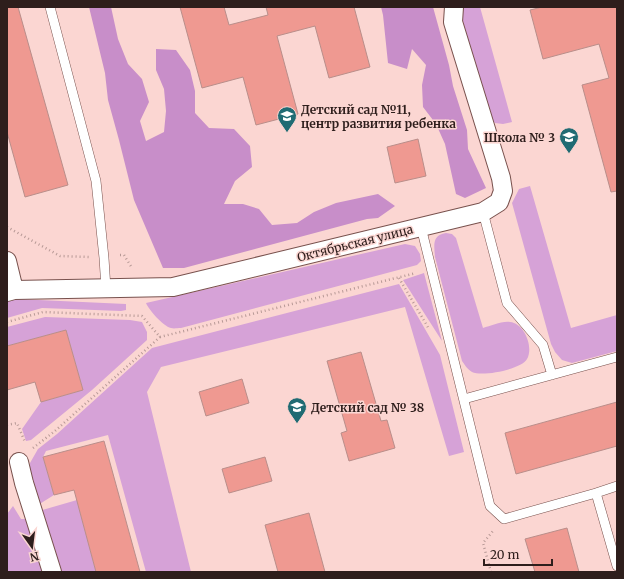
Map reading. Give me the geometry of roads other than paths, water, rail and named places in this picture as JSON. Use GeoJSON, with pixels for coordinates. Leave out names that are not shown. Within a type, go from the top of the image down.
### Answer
{"type":"FeatureCollection","features":[{"type":"Feature","properties":{"kind":"street","name":"Октябрьская улица"},"geometry":{"type":"LineString","coordinates":[[11,291],[173,287],[483,212],[499,202],[503,191],[501,178],[453,22],[454,7]]}},
{"type":"Feature","properties":{"kind":"street"},"geometry":{"type":"LineString","coordinates":[[7,261],[11,291]]}},
{"type":"Feature","properties":{"kind":"street"},"geometry":{"type":"LineString","coordinates":[[24,456],[24,483],[52,572]]}},
{"type":"Feature","properties":{"kind":"lane"},"geometry":{"type":"LineString","coordinates":[[50,7],[96,181],[106,289]]}},
{"type":"Feature","properties":{"kind":"lane"},"geometry":{"type":"LineString","coordinates":[[483,212],[507,303],[543,345],[552,375]]}},
{"type":"Feature","properties":{"kind":"lane"},"geometry":{"type":"LineString","coordinates":[[422,227],[490,506],[504,519],[617,486]]}},
{"type":"Feature","properties":{"kind":"lane"},"geometry":{"type":"LineString","coordinates":[[464,399],[617,358]]}},
{"type":"Feature","properties":{"kind":"lane"},"geometry":{"type":"LineString","coordinates":[[596,493],[617,566]]}},
{"type":"Feature","properties":{"kind":"place","name":"Детский сад №11, центр развития ребенка"},"geometry":{"type":"Point","coordinates":[287,133]}},
{"type":"Feature","properties":{"kind":"place","name":"Школа № 3"},"geometry":{"type":"Point","coordinates":[569,154]}},
{"type":"Feature","properties":{"kind":"place","name":"Детский сад № 38"},"geometry":{"type":"Point","coordinates":[297,424]}}]}
